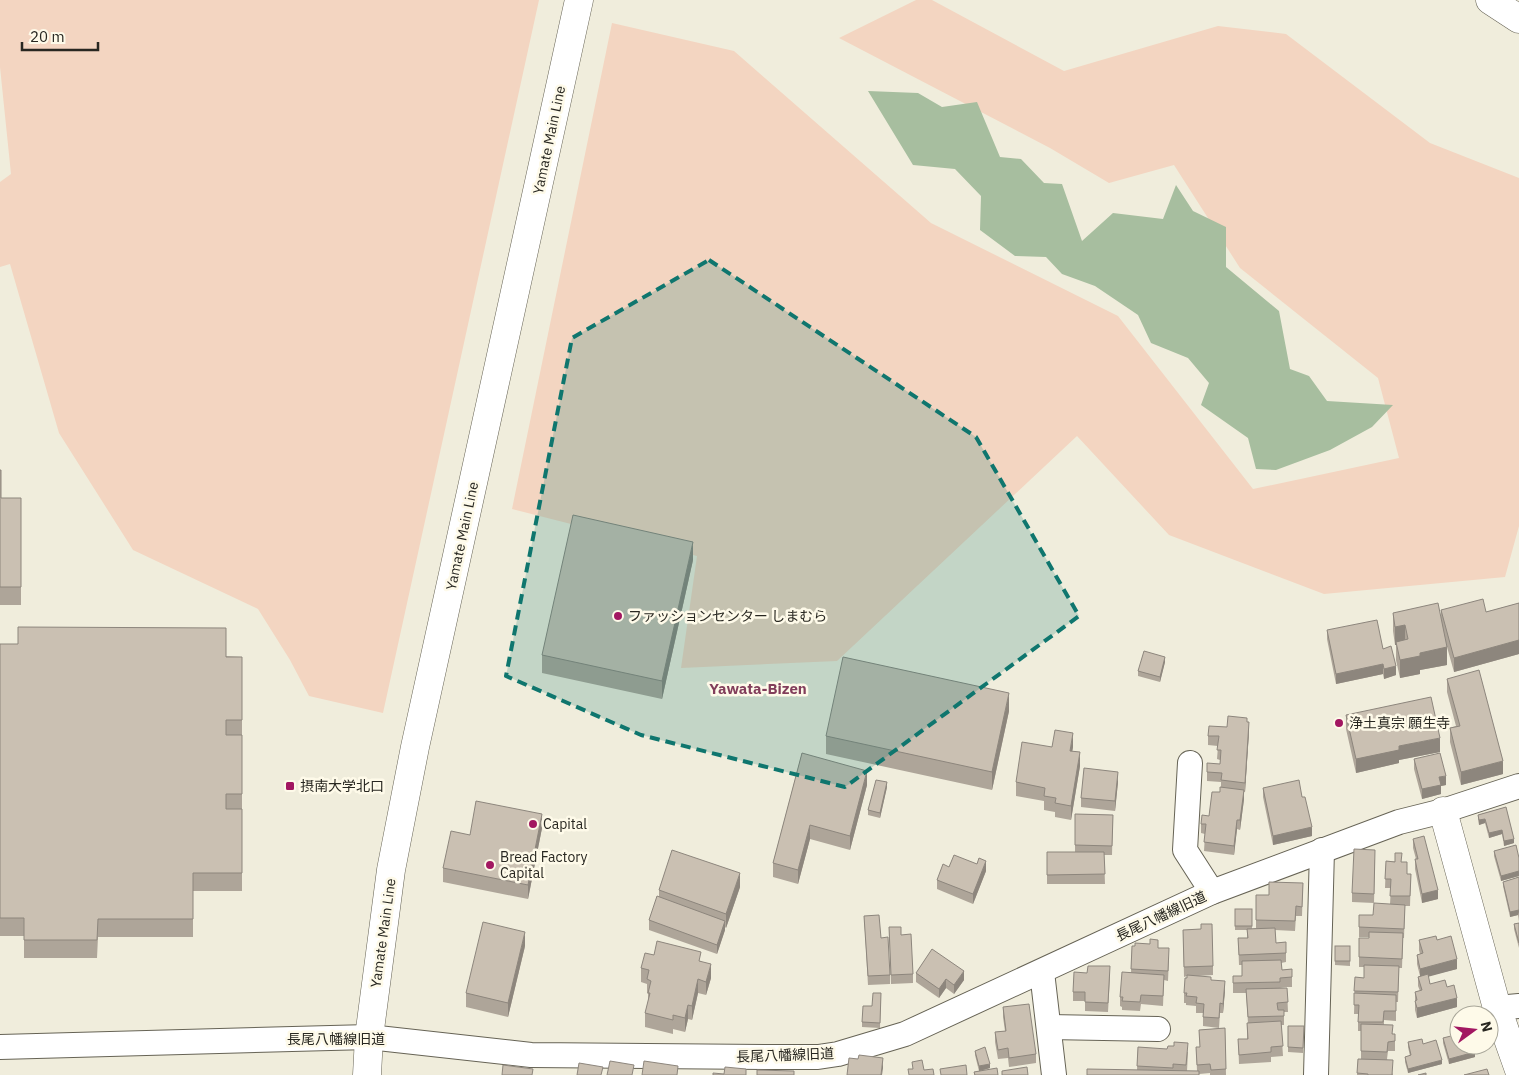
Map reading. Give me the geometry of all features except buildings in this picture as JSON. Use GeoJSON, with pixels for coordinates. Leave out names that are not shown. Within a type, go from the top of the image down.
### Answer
{"type":"FeatureCollection","features":[{"type":"Feature","properties":{"kind":"main road","name":"Yamate Main Line"},"geometry":{"type":"LineString","coordinates":[[367,1075],[369,1037],[391,870],[415,747],[578,0]]}},
{"type":"Feature","properties":{"kind":"main road"},"geometry":{"type":"LineString","coordinates":[[1490,0],[1519,19]]}},
{"type":"Feature","properties":{"kind":"main road"},"geometry":{"type":"LineString","coordinates":[[1443,811],[1508,1007],[1519,1070]]}},
{"type":"Feature","properties":{"kind":"street"},"geometry":{"type":"LineString","coordinates":[[1190,762],[1185,850],[1212,892]]}},
{"type":"Feature","properties":{"kind":"street","name":"長尾八幡線旧道"},"geometry":{"type":"LineString","coordinates":[[0,1047],[369,1037],[531,1055],[562,1065],[817,1066],[838,1054],[905,1034],[1212,892],[1399,822],[1443,811],[1519,786]]}},
{"type":"Feature","properties":{"kind":"street"},"geometry":{"type":"LineString","coordinates":[[1316,1075],[1322,850]]}},
{"type":"Feature","properties":{"kind":"street"},"geometry":{"type":"LineString","coordinates":[[1042,972],[1050,1027],[1054,1075]]}},
{"type":"Feature","properties":{"kind":"street"},"geometry":{"type":"LineString","coordinates":[[1050,1027],[1158,1029]]}},
{"type":"Feature","properties":{"kind":"highlighted area"},"geometry":{"type":"Polygon","coordinates":[[[709,260],[976,437],[1079,616],[845,787],[641,735],[506,676],[572,338],[709,260]]]}},
{"type":"Feature","properties":{"kind":"shaded area"},"geometry":{"type":"Polygon","coordinates":[[[0,0],[539,0],[383,713],[309,696],[290,660],[258,609],[133,550],[59,433],[10,264],[0,267],[0,182],[11,174],[0,67],[0,0]]]}},
{"type":"Feature","properties":{"kind":"shaded area"},"geometry":{"type":"Polygon","coordinates":[[[916,0],[932,0],[1064,71],[1218,26],[1286,34],[1430,143],[1519,178],[1519,526],[1505,577],[1324,594],[1169,535],[1077,436],[837,661],[681,668],[697,556],[512,509],[612,23],[734,51],[931,223],[1118,316],[1253,489],[1399,458],[1378,378],[1240,268],[1174,165],[1109,183],[1050,148],[839,38],[916,0]]]}},
{"type":"Feature","properties":{"kind":"shaded area"},"geometry":{"type":"Polygon","coordinates":[[[868,91],[918,93],[942,107],[977,102],[1000,157],[1021,159],[1044,183],[1062,184],[1082,241],[1113,213],[1163,219],[1176,185],[1193,211],[1226,227],[1226,267],[1279,311],[1290,369],[1309,376],[1327,401],[1393,405],[1372,427],[1330,450],[1276,470],[1256,469],[1248,438],[1201,405],[1209,383],[1188,358],[1151,343],[1138,315],[1095,286],[1062,274],[1046,257],[1015,256],[980,230],[981,196],[955,169],[913,165],[868,91]]]}},
{"type":"Feature","properties":{"kind":"place","name":"ファッションセンター しまむら"},"geometry":{"type":"Point","coordinates":[618,616]}},
{"type":"Feature","properties":{"kind":"place","name":"浄土真宗 願生寺"},"geometry":{"type":"Point","coordinates":[1339,723]}},
{"type":"Feature","properties":{"kind":"place","name":"摂南大学北口"},"geometry":{"type":"Point","coordinates":[290,786]}},
{"type":"Feature","properties":{"kind":"place","name":"Capital"},"geometry":{"type":"Point","coordinates":[533,824]}},
{"type":"Feature","properties":{"kind":"place","name":"Bread Factory Capital"},"geometry":{"type":"Point","coordinates":[490,865]}},
{"type":"Feature","properties":{"kind":"district","name":"Yawata-Bizen"},"geometry":{"type":"Point","coordinates":[758,689]}}]}
